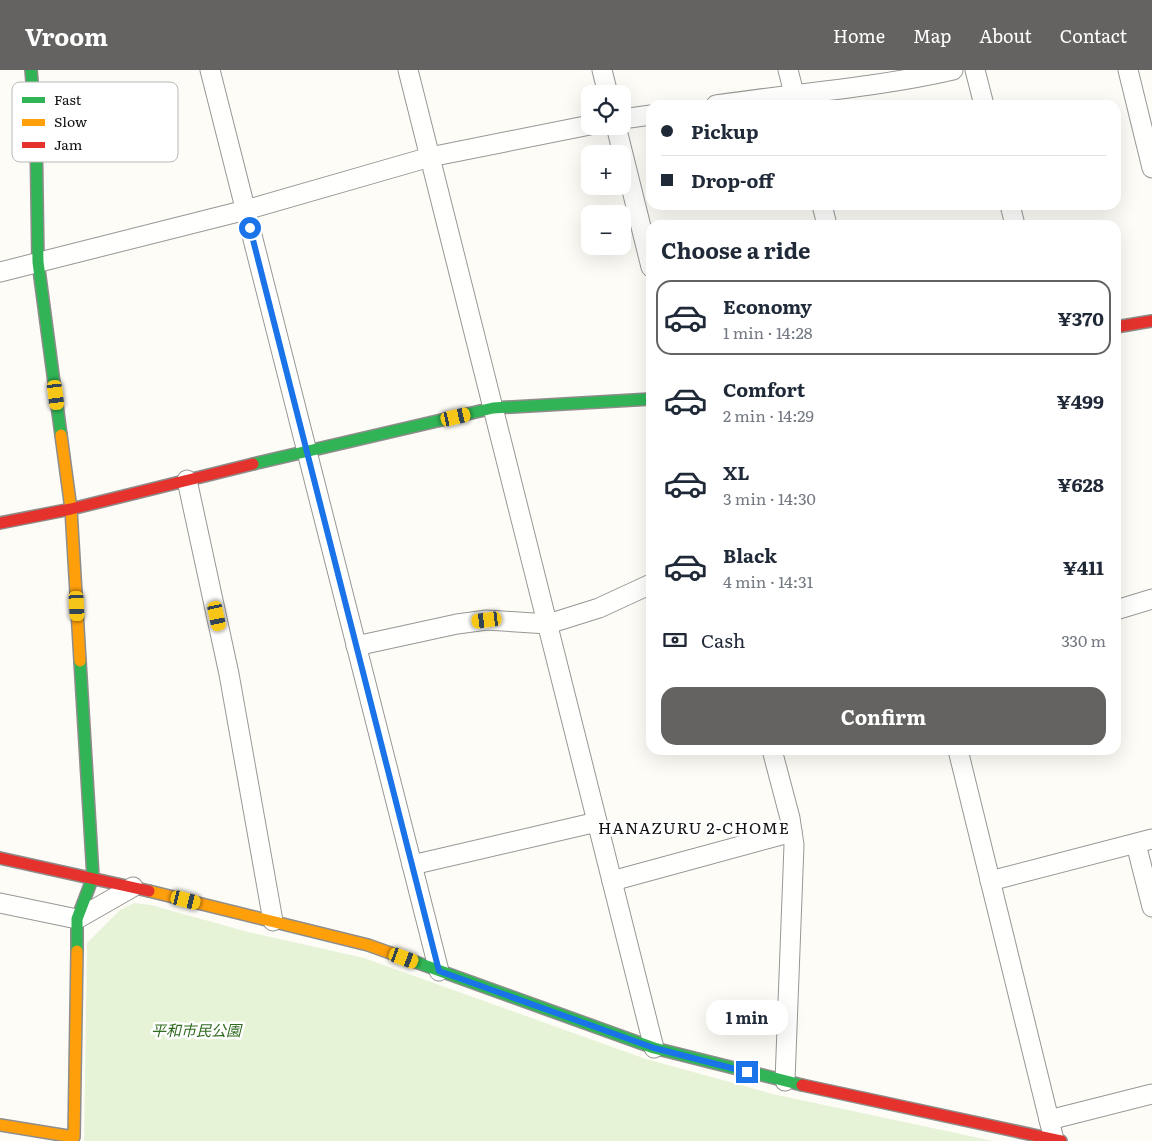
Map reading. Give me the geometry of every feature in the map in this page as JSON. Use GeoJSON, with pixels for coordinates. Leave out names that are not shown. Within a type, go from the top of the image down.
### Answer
{"type":"FeatureCollection","features":[{"type":"Feature","properties":{"kind":"street"},"geometry":{"type":"LineString","coordinates":[[210,70],[439,971]]}},
{"type":"Feature","properties":{"kind":"street"},"geometry":{"type":"LineString","coordinates":[[408,70],[654,1048]]}},
{"type":"Feature","properties":{"kind":"street"},"geometry":{"type":"LineString","coordinates":[[602,70],[606,85]]}},
{"type":"Feature","properties":{"kind":"street"},"geometry":{"type":"LineString","coordinates":[[788,70],[796,99]]}},
{"type":"Feature","properties":{"kind":"street"},"geometry":{"type":"LineString","coordinates":[[783,100],[904,81],[953,70]]}},
{"type":"Feature","properties":{"kind":"street"},"geometry":{"type":"LineString","coordinates":[[975,70],[983,100]]}},
{"type":"Feature","properties":{"kind":"street"},"geometry":{"type":"LineString","coordinates":[[1128,70],[1152,168]]}},
{"type":"Feature","properties":{"kind":"street"},"geometry":{"type":"LineString","coordinates":[[631,118],[646,116]]}},
{"type":"Feature","properties":{"kind":"street"},"geometry":{"type":"LineString","coordinates":[[0,272],[246,210],[430,157],[581,127]]}},
{"type":"Feature","properties":{"kind":"street"},"geometry":{"type":"LineString","coordinates":[[618,135],[646,247]]}},
{"type":"Feature","properties":{"kind":"street"},"geometry":{"type":"LineString","coordinates":[[0,1126],[74,1137],[77,919],[93,876],[71,509],[38,262],[37,162]]}},
{"type":"Feature","properties":{"kind":"street"},"geometry":{"type":"LineString","coordinates":[[1121,326],[1152,321]]}},
{"type":"Feature","properties":{"kind":"street"},"geometry":{"type":"LineString","coordinates":[[0,522],[71,509],[307,450],[493,408],[646,398]]}},
{"type":"Feature","properties":{"kind":"street"},"geometry":{"type":"LineString","coordinates":[[187,480],[229,674],[273,922]]}},
{"type":"Feature","properties":{"kind":"street"},"geometry":{"type":"LineString","coordinates":[[356,646],[479,621],[503,620],[548,624],[599,608],[646,586]]}},
{"type":"Feature","properties":{"kind":"street"},"geometry":{"type":"LineString","coordinates":[[1121,608],[1152,599]]}},
{"type":"Feature","properties":{"kind":"street"},"geometry":{"type":"LineString","coordinates":[[773,755],[792,832],[794,870],[784,1081]]}},
{"type":"Feature","properties":{"kind":"street"},"geometry":{"type":"LineString","coordinates":[[959,755],[1049,1120],[1057,1140]]}},
{"type":"Feature","properties":{"kind":"street"},"geometry":{"type":"LineString","coordinates":[[412,865],[597,822]]}},
{"type":"Feature","properties":{"kind":"street"},"geometry":{"type":"LineString","coordinates":[[612,880],[792,832]]}},
{"type":"Feature","properties":{"kind":"street"},"geometry":{"type":"LineString","coordinates":[[990,881],[1144,842],[1152,907]]}},
{"type":"Feature","properties":{"kind":"street"},"geometry":{"type":"LineString","coordinates":[[0,858],[93,876],[368,945],[654,1048],[784,1081],[1057,1140]]}},
{"type":"Feature","properties":{"kind":"street"},"geometry":{"type":"LineString","coordinates":[[0,902],[77,919],[133,887]]}},
{"type":"Feature","properties":{"kind":"street"},"geometry":{"type":"LineString","coordinates":[[1049,1120],[1152,1094]]}},
{"type":"Feature","properties":{"kind":"green space","name":"平和市民公園"},"geometry":{"type":"Polygon","coordinates":[[[134,903],[151,905],[248,932],[364,958],[646,1059],[773,1094],[993,1141],[84,1141],[87,943],[120,910],[134,903]]]}},
{"type":"Feature","properties":{"kind":"traffic: fast"},"geometry":{"type":"LineString","coordinates":[[31,70],[32,82]]}},
{"type":"Feature","properties":{"kind":"traffic: fast"},"geometry":{"type":"LineString","coordinates":[[37,162],[38,262],[61,435]]}},
{"type":"Feature","properties":{"kind":"traffic: fast"},"geometry":{"type":"LineString","coordinates":[[253,464],[493,408],[646,399]]}},
{"type":"Feature","properties":{"kind":"traffic: fast"},"geometry":{"type":"LineString","coordinates":[[77,951],[77,919],[93,877],[80,661]]}},
{"type":"Feature","properties":{"kind":"traffic: fast"},"geometry":{"type":"LineString","coordinates":[[396,955],[654,1048],[802,1085]]}},
{"type":"Feature","properties":{"kind":"traffic: slow"},"geometry":{"type":"LineString","coordinates":[[61,435],[71,509],[80,661]]}},
{"type":"Feature","properties":{"kind":"traffic: slow"},"geometry":{"type":"LineString","coordinates":[[149,891],[368,945],[396,955]]}},
{"type":"Feature","properties":{"kind":"traffic: slow"},"geometry":{"type":"LineString","coordinates":[[0,1125],[74,1137],[77,951]]}},
{"type":"Feature","properties":{"kind":"traffic: jam"},"geometry":{"type":"LineString","coordinates":[[1121,326],[1152,321]]}},
{"type":"Feature","properties":{"kind":"traffic: jam"},"geometry":{"type":"LineString","coordinates":[[0,523],[71,509],[253,464]]}},
{"type":"Feature","properties":{"kind":"traffic: jam"},"geometry":{"type":"LineString","coordinates":[[0,858],[149,891]]}},
{"type":"Feature","properties":{"kind":"traffic: jam"},"geometry":{"type":"LineString","coordinates":[[802,1085],[1061,1141]]}},
{"type":"Feature","properties":{"kind":"district","name":"HANAZURU 2-CHOME"},"geometry":{"type":"Point","coordinates":[694,828]}},
{"type":"Feature","properties":{"kind":"route"},"geometry":{"type":"LineString","coordinates":[[250,228],[439,971],[654,1048],[747,1072]]}}]}
